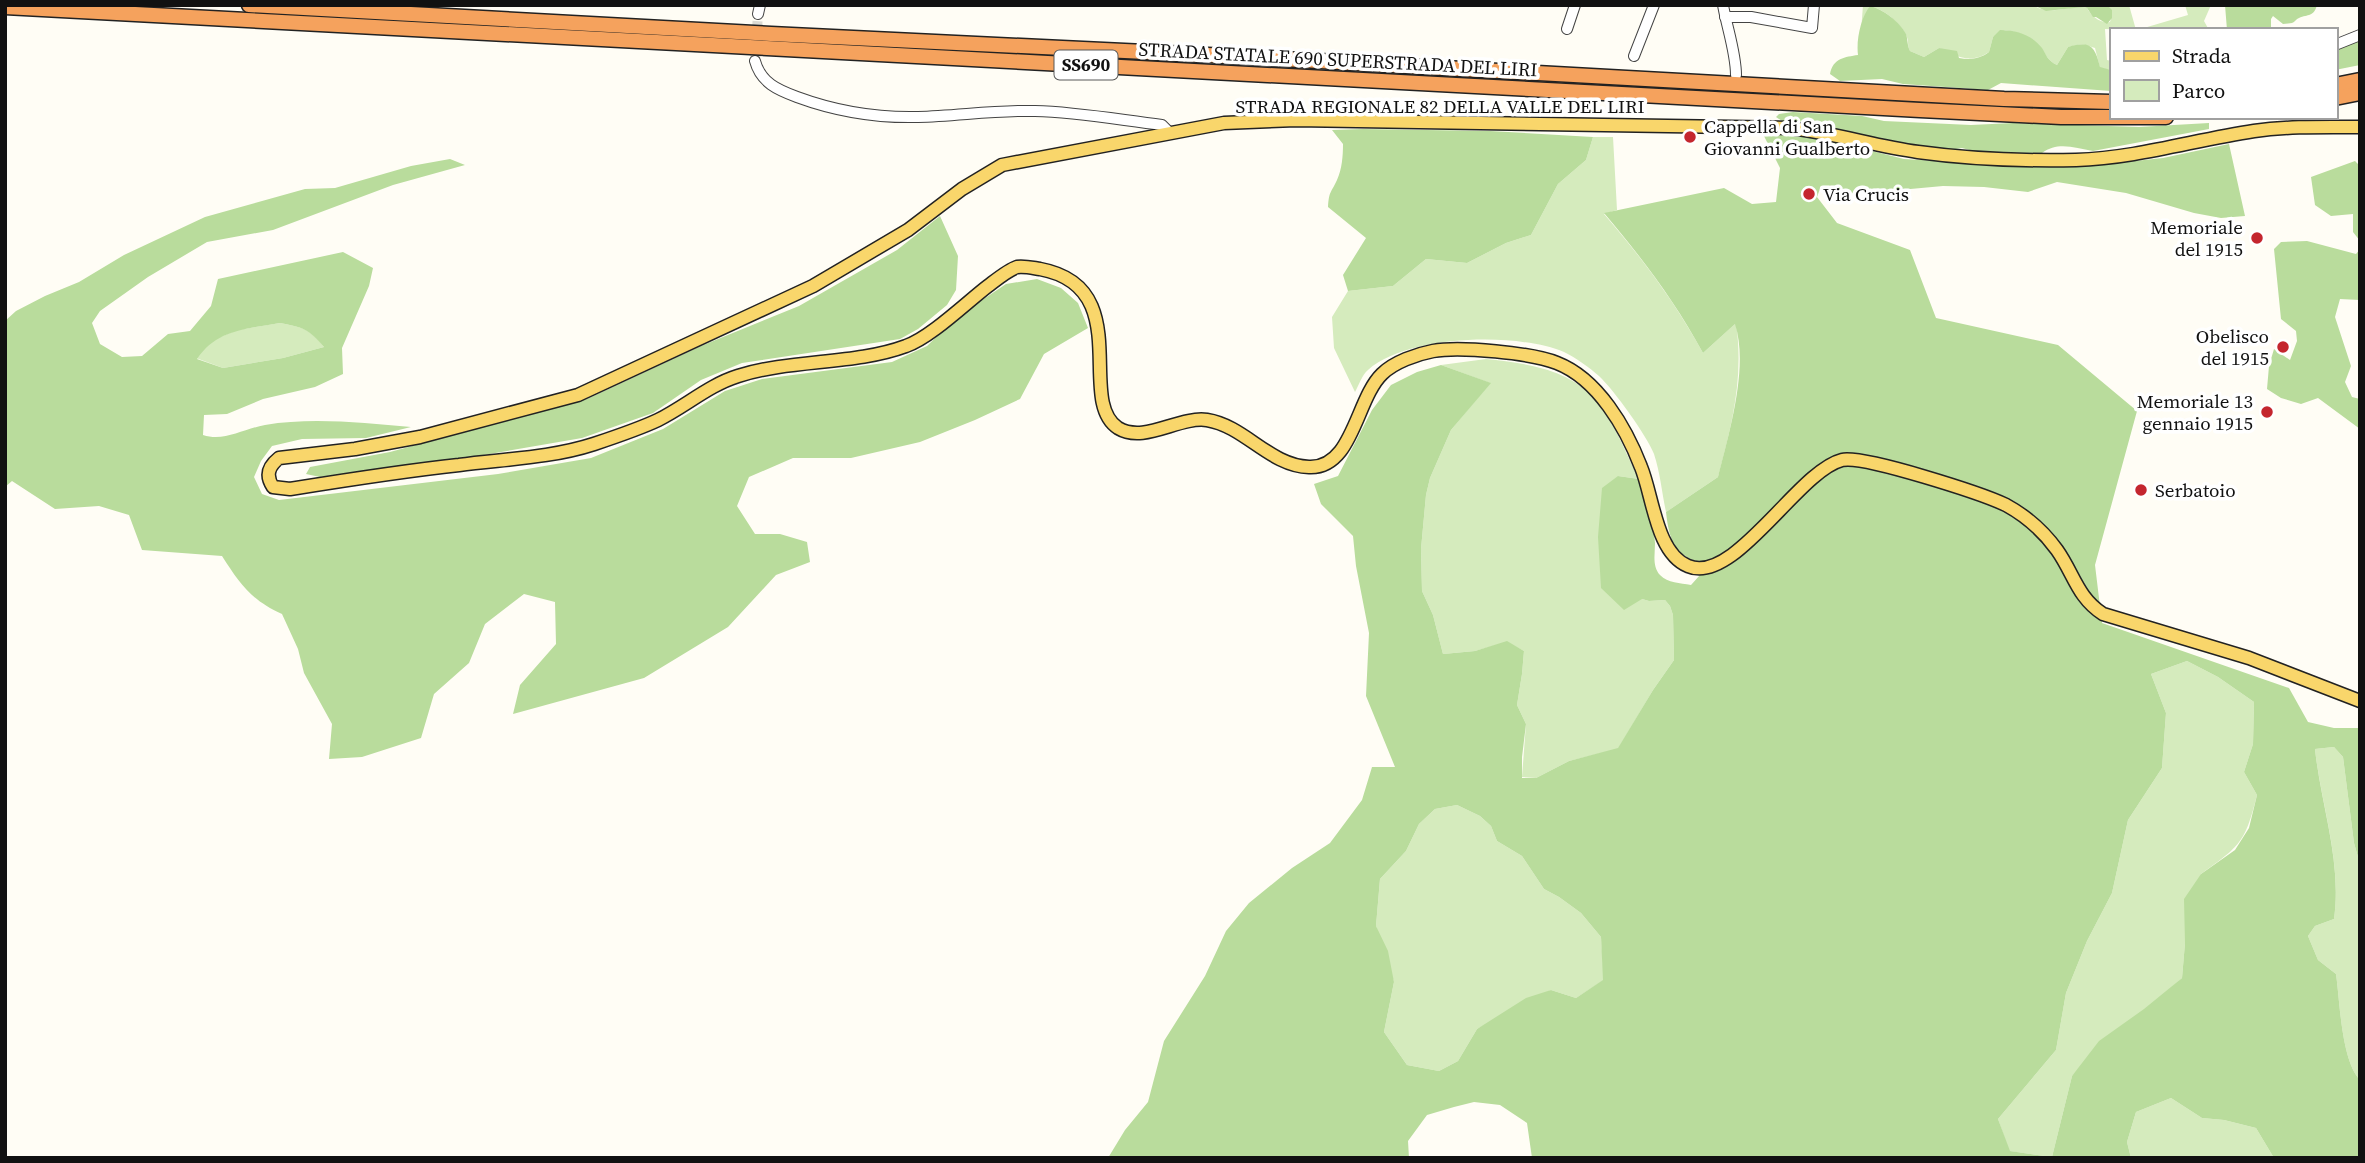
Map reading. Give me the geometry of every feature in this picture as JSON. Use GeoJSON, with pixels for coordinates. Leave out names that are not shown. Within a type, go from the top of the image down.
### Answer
{"type":"FeatureCollection","features":[{"type":"Feature","properties":{"kind":"highway","name":"STRADA STATALE 690 SUPERSTRADA DEL LIRI"},"geometry":{"type":"LineString","coordinates":[[249,5],[2110,102]]}},
{"type":"Feature","properties":{"kind":"highway","name":"STRADA STATALE 690 SUPERSTRADA DEL LIRI"},"geometry":{"type":"LineString","coordinates":[[5,7],[1945,111],[2110,117]]}},
{"type":"Feature","properties":{"kind":"highway"},"geometry":{"type":"LineString","coordinates":[[2337,85],[2360,80]]}},
{"type":"Feature","properties":{"kind":"highway"},"geometry":{"type":"LineString","coordinates":[[2337,98],[2360,93]]}},
{"type":"Feature","properties":{"kind":"main road","name":"STRADA REGIONALE 82 DELLA VALLE DEL LIRI"},"geometry":{"type":"LineString","coordinates":[[2360,127],[2298,127],[2256,131],[2116,158],[2074,160],[1973,157],[1918,152],[1813,130],[1753,127],[1296,120],[1224,123],[1002,165],[962,190],[908,230],[813,286],[578,396],[421,437],[355,449],[279,458],[271,464],[268,474],[273,487],[290,489],[416,470],[552,454],[591,445],[657,420],[711,387],[737,376],[905,347],[922,339],[1002,275],[1017,268],[1042,269],[1077,285],[1094,311],[1100,354],[1102,400],[1110,418],[1120,429],[1139,432],[1193,420],[1209,420],[1236,430],[1283,461],[1302,467],[1314,467],[1336,457],[1345,446],[1368,391],[1382,374],[1394,365],[1417,355],[1443,350],[1536,356],[1574,372],[1602,398],[1625,431],[1645,477],[1662,539],[1686,566],[1713,567],[1760,531],[1824,470],[1842,460],[1857,460],[1916,474],[2001,503],[2020,514],[2038,528],[2059,553],[2086,602],[2103,614],[2249,658],[2360,701]]}},
{"type":"Feature","properties":{"kind":"street"},"geometry":{"type":"LineString","coordinates":[[1567,29],[1576,5]]}},
{"type":"Feature","properties":{"kind":"street"},"geometry":{"type":"LineString","coordinates":[[1634,56],[1654,5]]}},
{"type":"Feature","properties":{"kind":"street"},"geometry":{"type":"LineString","coordinates":[[1723,5],[1731,47],[1736,57],[1736,75]]}},
{"type":"Feature","properties":{"kind":"street"},"geometry":{"type":"LineString","coordinates":[[1725,17],[1751,17],[1812,29],[1814,5]]}},
{"type":"Feature","properties":{"kind":"street"},"geometry":{"type":"LineString","coordinates":[[2337,44],[2360,35]]}},
{"type":"Feature","properties":{"kind":"street"},"geometry":{"type":"LineString","coordinates":[[755,61],[766,82],[783,92],[821,105],[871,115],[919,117],[1032,111],[1065,112],[1162,125],[1170,133]]}},
{"type":"Feature","properties":{"kind":"green space"},"geometry":{"type":"Polygon","coordinates":[[[1863,5],[2033,5],[2045,10],[2084,7],[2097,19],[2110,22],[2111,15],[2107,5],[2129,5],[2135,28],[2105,29],[2110,70],[2100,68],[2095,48],[2082,44],[2068,47],[2057,65],[2029,38],[2005,30],[1993,37],[1989,52],[1976,58],[1964,58],[1939,48],[1924,57],[1910,51],[1906,34],[1893,19],[1870,6],[1861,32],[1863,5]]]}},
{"type":"Feature","properties":{"kind":"green space"},"geometry":{"type":"Polygon","coordinates":[[[2033,5],[2107,5],[2112,10],[2112,18],[2107,24],[2093,17],[2084,7],[2046,11],[2033,5]]]}},
{"type":"Feature","properties":{"kind":"green space"},"geometry":{"type":"Polygon","coordinates":[[[2185,5],[2211,5],[2204,21],[2208,28],[2144,28],[2188,15],[2185,5]]]}},
{"type":"Feature","properties":{"kind":"green space"},"geometry":{"type":"Polygon","coordinates":[[[2225,5],[2317,5],[2312,13],[2292,23],[2283,24],[2273,16],[2271,28],[2227,28],[2225,5]]]}},
{"type":"Feature","properties":{"kind":"green space"},"geometry":{"type":"Polygon","coordinates":[[[1870,6],[1886,13],[1903,29],[1910,51],[1924,57],[1939,48],[1957,51],[1959,58],[1978,58],[1989,52],[1993,37],[2000,30],[2018,32],[2029,37],[2038,43],[2049,60],[2057,65],[2068,47],[2087,45],[2094,50],[2100,67],[2110,70],[2110,91],[2001,83],[1988,90],[1903,84],[1882,79],[1840,81],[1830,74],[1840,59],[1858,55],[1864,16],[1870,6]]]}},
{"type":"Feature","properties":{"kind":"green space"},"geometry":{"type":"Polygon","coordinates":[[[2360,38],[2360,65],[2337,70],[2337,48],[2360,38]]]}},
{"type":"Feature","properties":{"kind":"green space"},"geometry":{"type":"Polygon","coordinates":[[[1793,112],[1862,116],[1884,121],[1971,125],[2013,123],[2139,127],[2209,123],[2209,129],[2093,151],[2060,146],[2042,153],[1977,152],[1962,148],[1950,150],[1880,142],[1813,122],[1785,123],[1776,117],[1793,112]]]}},
{"type":"Feature","properties":{"kind":"green space"},"geometry":{"type":"Polygon","coordinates":[[[1332,130],[1490,131],[1593,137],[1586,160],[1558,184],[1531,235],[1506,243],[1467,263],[1426,259],[1393,286],[1348,291],[1343,275],[1366,238],[1328,207],[1343,153],[1343,144],[1332,130]]]}},
{"type":"Feature","properties":{"kind":"green space"},"geometry":{"type":"Polygon","coordinates":[[[1761,130],[1804,134],[1904,159],[2007,165],[2088,166],[2163,158],[2229,144],[2245,216],[2221,218],[2126,193],[2057,182],[2028,192],[1943,186],[1856,194],[1821,186],[1817,197],[1837,223],[1910,250],[1936,318],[2058,345],[2137,411],[2095,565],[2102,623],[2289,688],[2308,722],[2334,728],[2360,728],[2360,864],[2354,843],[2343,757],[2334,747],[2315,749],[2333,855],[2336,897],[2334,919],[2315,926],[2308,936],[2318,960],[2336,974],[2345,1045],[2360,1080],[2360,1158],[2274,1158],[2256,1128],[2202,1118],[2171,1098],[2136,1112],[2127,1142],[2131,1158],[1532,1158],[1527,1123],[1500,1105],[1474,1102],[1427,1115],[1408,1141],[1409,1158],[1108,1158],[1125,1130],[1148,1102],[1164,1041],[1205,976],[1226,931],[1249,903],[1292,868],[1330,843],[1362,800],[1372,767],[1395,767],[1366,696],[1369,633],[1353,536],[1321,504],[1314,484],[1338,476],[1372,410],[1391,385],[1417,372],[1441,365],[1491,383],[1451,430],[1430,478],[1426,495],[1421,549],[1422,591],[1433,615],[1443,654],[1475,651],[1507,641],[1524,651],[1517,705],[1526,724],[1522,778],[1536,778],[1569,761],[1618,748],[1674,660],[1673,615],[1665,600],[1642,599],[1624,610],[1601,588],[1598,537],[1602,488],[1618,476],[1639,479],[1653,527],[1657,571],[1667,580],[1691,585],[1700,575],[1704,563],[1686,556],[1675,545],[1669,531],[1666,512],[1718,477],[1736,400],[1740,360],[1735,324],[1703,353],[1657,280],[1604,213],[1724,188],[1752,204],[1776,202],[1780,168],[1761,130]],[[2187,661],[2151,674],[2166,713],[2162,768],[2128,820],[2112,893],[2087,941],[2066,993],[2056,1050],[1998,1119],[2010,1151],[2052,1157],[2072,1076],[2099,1041],[2182,978],[2185,943],[2184,899],[2201,874],[2235,850],[2249,828],[2257,795],[2244,772],[2253,744],[2254,702],[2218,677],[2187,661]],[[1457,805],[1435,809],[1419,824],[1406,851],[1380,879],[1376,926],[1388,951],[1394,982],[1384,1032],[1407,1065],[1439,1071],[1458,1061],[1477,1029],[1526,998],[1551,990],[1576,998],[1603,980],[1601,937],[1581,913],[1544,889],[1522,856],[1497,841],[1491,826],[1480,816],[1457,805]]]}},
{"type":"Feature","properties":{"kind":"green space"},"geometry":{"type":"Polygon","coordinates":[[[1593,137],[1613,137],[1617,210],[1604,214],[1657,281],[1703,353],[1736,323],[1738,382],[1718,477],[1666,512],[1656,461],[1645,436],[1599,376],[1564,352],[1519,341],[1463,340],[1435,344],[1386,358],[1366,372],[1355,392],[1334,348],[1332,317],[1348,291],[1393,286],[1426,259],[1467,263],[1506,243],[1531,235],[1558,184],[1586,160],[1593,137]]]}},
{"type":"Feature","properties":{"kind":"green space"},"geometry":{"type":"Polygon","coordinates":[[[450,159],[465,165],[393,185],[273,230],[207,242],[148,277],[100,311],[92,323],[100,344],[122,357],[142,356],[168,334],[190,331],[211,306],[218,279],[343,252],[373,268],[369,286],[342,348],[343,374],[315,387],[263,399],[227,414],[204,415],[203,435],[226,436],[265,425],[301,421],[411,427],[366,438],[302,439],[272,446],[254,477],[262,494],[279,500],[498,474],[591,458],[663,429],[725,391],[762,379],[892,362],[927,346],[957,317],[1006,284],[1037,279],[1061,288],[1078,303],[1088,328],[1044,354],[1020,399],[975,420],[920,442],[851,458],[793,458],[749,477],[737,506],[755,534],[780,534],[807,542],[810,562],[776,575],[728,627],[644,678],[513,714],[520,685],[556,644],[555,602],[524,594],[485,624],[469,663],[434,694],[421,738],[362,757],[329,759],[332,724],[304,673],[298,649],[282,614],[262,603],[247,590],[222,556],[142,550],[129,515],[99,506],[55,509],[12,481],[5,487],[5,321],[16,311],[205,217],[305,189],[335,188],[411,166],[450,159]],[[280,323],[223,336],[205,349],[197,359],[223,368],[283,358],[324,347],[314,336],[300,328],[280,323]]]}},
{"type":"Feature","properties":{"kind":"green space"},"geometry":{"type":"Polygon","coordinates":[[[2355,161],[2360,166],[2360,241],[2353,232],[2353,214],[2331,216],[2315,205],[2311,177],[2355,161]]]}},
{"type":"Feature","properties":{"kind":"green space"},"geometry":{"type":"Polygon","coordinates":[[[940,216],[958,256],[956,290],[947,305],[918,329],[900,339],[742,363],[701,380],[653,413],[582,438],[466,458],[320,477],[306,474],[310,467],[390,452],[587,399],[701,346],[799,306],[897,250],[940,216]]]}},
{"type":"Feature","properties":{"kind":"green space"},"geometry":{"type":"Polygon","coordinates":[[[2307,241],[2356,254],[2360,249],[2360,300],[2340,299],[2335,317],[2351,366],[2345,382],[2352,397],[2360,399],[2360,429],[2318,398],[2301,404],[2281,398],[2267,389],[2274,349],[2290,360],[2297,341],[2296,331],[2281,319],[2274,249],[2281,242],[2307,241]]]}},
{"type":"Feature","properties":{"kind":"green space"},"geometry":{"type":"Polygon","coordinates":[[[280,323],[305,330],[324,347],[283,358],[223,368],[196,358],[211,341],[237,330],[280,323]]]}},
{"type":"Feature","properties":{"kind":"green space"},"geometry":{"type":"Polygon","coordinates":[[[1486,359],[1529,365],[1557,373],[1582,387],[1600,406],[1639,479],[1618,476],[1642,599],[1665,600],[1673,615],[1674,660],[1618,749],[1569,761],[1536,778],[1522,777],[1526,724],[1517,705],[1524,651],[1507,642],[1475,651],[1443,654],[1433,615],[1422,591],[1421,549],[1430,478],[1451,430],[1490,383],[1441,365],[1486,359]]]}},
{"type":"Feature","properties":{"kind":"green space"},"geometry":{"type":"Polygon","coordinates":[[[2187,661],[2218,677],[2254,702],[2253,744],[2244,772],[2257,795],[2249,824],[2233,849],[2201,874],[2185,943],[2182,978],[2072,1076],[2052,1157],[2009,1151],[1998,1119],[2056,1050],[2066,993],[2087,941],[2112,893],[2128,820],[2162,768],[2166,713],[2151,674],[2187,661]]]}},
{"type":"Feature","properties":{"kind":"green space"},"geometry":{"type":"Polygon","coordinates":[[[2334,747],[2343,757],[2354,843],[2360,864],[2360,1080],[2345,1045],[2336,974],[2318,960],[2308,936],[2315,926],[2334,919],[2336,897],[2333,854],[2315,749],[2334,747]]]}},
{"type":"Feature","properties":{"kind":"green space"},"geometry":{"type":"Polygon","coordinates":[[[1457,805],[1480,816],[1491,826],[1497,841],[1522,856],[1544,889],[1581,913],[1601,937],[1604,980],[1576,998],[1551,990],[1477,1029],[1458,1061],[1439,1071],[1407,1065],[1384,1032],[1394,982],[1376,926],[1380,879],[1406,851],[1419,824],[1435,809],[1457,805]]]}},
{"type":"Feature","properties":{"kind":"green space"},"geometry":{"type":"Polygon","coordinates":[[[2171,1098],[2202,1118],[2256,1128],[2274,1158],[2131,1158],[2127,1142],[2136,1112],[2171,1098]]]}},
{"type":"Feature","properties":{"kind":"tunnel"},"geometry":{"type":"LineString","coordinates":[[755,61],[758,14]]}},
{"type":"Feature","properties":{"kind":"place","name":"Cappella di San Giovanni Gualberto"},"geometry":{"type":"Point","coordinates":[1690,137]}},
{"type":"Feature","properties":{"kind":"place","name":"Via Crucis"},"geometry":{"type":"Point","coordinates":[1809,194]}},
{"type":"Feature","properties":{"kind":"place","name":"Memoriale del 1915"},"geometry":{"type":"Point","coordinates":[2257,238]}},
{"type":"Feature","properties":{"kind":"place","name":"Obelisco del 1915"},"geometry":{"type":"Point","coordinates":[2283,347]}},
{"type":"Feature","properties":{"kind":"place","name":"Memoriale 13 gennaio 1915"},"geometry":{"type":"Point","coordinates":[2267,412]}},
{"type":"Feature","properties":{"kind":"place","name":"Serbatoio"},"geometry":{"type":"Point","coordinates":[2141,490]}}]}
